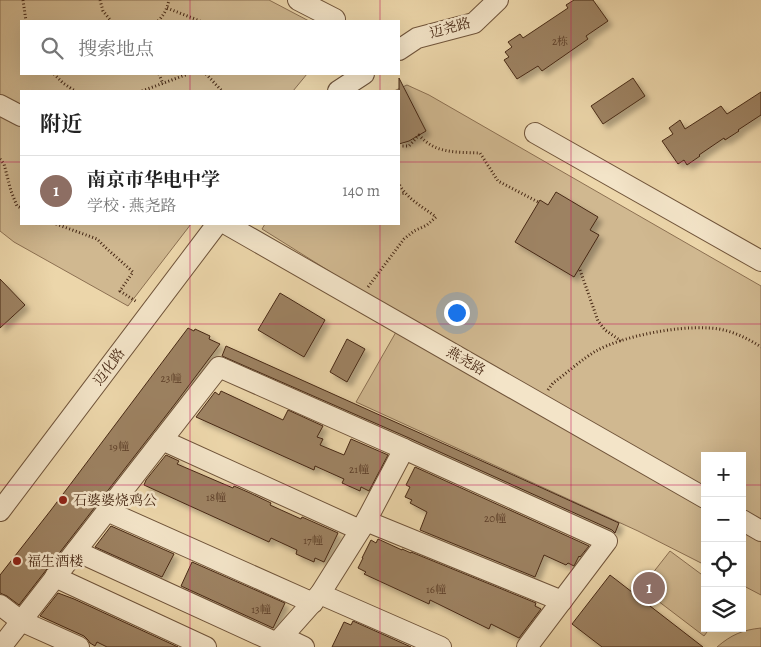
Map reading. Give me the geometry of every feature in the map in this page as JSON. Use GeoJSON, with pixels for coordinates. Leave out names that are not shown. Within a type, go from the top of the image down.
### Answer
{"type":"FeatureCollection","features":[{"type":"Feature","properties":{"kind":"street"},"geometry":{"type":"LineString","coordinates":[[298,0],[335,19]]}},
{"type":"Feature","properties":{"kind":"street","name":"迈尧路"},"geometry":{"type":"LineString","coordinates":[[400,49],[417,38],[474,23],[498,0]]}},
{"type":"Feature","properties":{"kind":"street"},"geometry":{"type":"LineString","coordinates":[[340,90],[362,75]]}},
{"type":"Feature","properties":{"kind":"street"},"geometry":{"type":"LineString","coordinates":[[0,104],[20,115]]}},
{"type":"Feature","properties":{"kind":"street"},"geometry":{"type":"LineString","coordinates":[[535,133],[761,261]]}},
{"type":"Feature","properties":{"kind":"street","name":"迈化路"},"geometry":{"type":"LineString","coordinates":[[0,511],[216,225]]}},
{"type":"Feature","properties":{"kind":"street","name":"燕尧路"},"geometry":{"type":"LineString","coordinates":[[228,225],[703,497]]}},
{"type":"Feature","properties":{"kind":"street"},"geometry":{"type":"LineString","coordinates":[[3,646],[219,367],[607,541],[527,647]]}},
{"type":"Feature","properties":{"kind":"street"},"geometry":{"type":"LineString","coordinates":[[162,440],[363,526],[562,601]]}},
{"type":"Feature","properties":{"kind":"street"},"geometry":{"type":"LineString","coordinates":[[278,642],[317,598],[363,526],[404,449]]}},
{"type":"Feature","properties":{"kind":"street"},"geometry":{"type":"LineString","coordinates":[[107,511],[441,647]]}},
{"type":"Feature","properties":{"kind":"street"},"geometry":{"type":"LineString","coordinates":[[746,522],[761,531]]}},
{"type":"Feature","properties":{"kind":"street"},"geometry":{"type":"LineString","coordinates":[[76,550],[278,642],[304,647]]}},
{"type":"Feature","properties":{"kind":"street"},"geometry":{"type":"LineString","coordinates":[[55,577],[206,647]]}},
{"type":"Feature","properties":{"kind":"street"},"geometry":{"type":"LineString","coordinates":[[0,605],[21,621],[79,647]]}},
{"type":"Feature","properties":{"kind":"path"},"geometry":{"type":"LineString","coordinates":[[23,0],[26,20]]}},
{"type":"Feature","properties":{"kind":"path"},"geometry":{"type":"LineString","coordinates":[[100,0],[103,12],[108,20]]}},
{"type":"Feature","properties":{"kind":"path"},"geometry":{"type":"LineString","coordinates":[[159,20],[167,8],[169,0]]}},
{"type":"Feature","properties":{"kind":"path"},"geometry":{"type":"LineString","coordinates":[[167,8],[197,20]]}},
{"type":"Feature","properties":{"kind":"path"},"geometry":{"type":"LineString","coordinates":[[55,75],[74,90]]}},
{"type":"Feature","properties":{"kind":"path"},"geometry":{"type":"LineString","coordinates":[[159,75],[163,84]]}},
{"type":"Feature","properties":{"kind":"path"},"geometry":{"type":"LineString","coordinates":[[145,90],[186,75]]}},
{"type":"Feature","properties":{"kind":"path"},"geometry":{"type":"LineString","coordinates":[[207,75],[221,90]]}},
{"type":"Feature","properties":{"kind":"path"},"geometry":{"type":"LineString","coordinates":[[400,146],[409,146],[419,135],[425,142],[445,151],[480,153],[498,181],[538,202]]}},
{"type":"Feature","properties":{"kind":"path"},"geometry":{"type":"LineString","coordinates":[[0,159],[4,164],[11,192],[17,206],[20,208]]}},
{"type":"Feature","properties":{"kind":"path"},"geometry":{"type":"LineString","coordinates":[[360,300],[372,280],[404,238],[427,225],[436,217],[410,200],[400,186]]}},
{"type":"Feature","properties":{"kind":"path"},"geometry":{"type":"LineString","coordinates":[[400,194],[405,193]]}},
{"type":"Feature","properties":{"kind":"path"},"geometry":{"type":"LineString","coordinates":[[59,225],[97,239],[133,272],[120,291],[151,311]]}},
{"type":"Feature","properties":{"kind":"path"},"geometry":{"type":"LineString","coordinates":[[580,270],[598,321],[605,330],[622,341]]}},
{"type":"Feature","properties":{"kind":"path"},"geometry":{"type":"LineString","coordinates":[[538,402],[553,383],[595,351],[612,343],[649,333],[690,328],[708,328],[738,335],[753,341],[761,347]]}},
{"type":"Feature","properties":{"kind":"shaded area"},"geometry":{"type":"Polygon","coordinates":[[[0,0],[269,0],[307,20],[20,20],[20,75],[306,75],[294,90],[20,90],[20,225],[190,225],[128,306],[14,242],[0,231],[0,0]]]}},
{"type":"Feature","properties":{"kind":"shaded area"},"geometry":{"type":"Polygon","coordinates":[[[407,85],[429,95],[761,286],[761,595],[746,587],[746,452],[701,452],[701,563],[638,531],[356,402],[404,318],[262,229],[264,225],[400,225],[400,90],[396,90],[407,85]]]}},
{"type":"Feature","properties":{"kind":"shaded area"},"geometry":{"type":"Polygon","coordinates":[[[670,551],[701,574],[701,632],[707,632],[704,636],[641,588],[670,551]]]}},
{"type":"Feature","properties":{"kind":"shaded area"},"geometry":{"type":"Polygon","coordinates":[[[761,628],[761,647],[717,647],[727,639],[748,630],[761,628]]]}},
{"type":"Feature","properties":{"kind":"building"},"geometry":{"type":"Polygon","coordinates":[[[574,0],[593,0],[608,21],[586,36],[588,39],[542,71],[538,66],[517,79],[504,60],[509,57],[505,52],[512,47],[508,42],[520,34],[523,38],[568,8],[566,5],[574,0]]]}},
{"type":"Feature","properties":{"kind":"building"},"geometry":{"type":"Polygon","coordinates":[[[399,78],[426,131],[409,141],[400,144],[400,90],[399,78]]]}},
{"type":"Feature","properties":{"kind":"building"},"geometry":{"type":"Polygon","coordinates":[[[633,78],[645,96],[603,124],[591,106],[633,78]]]}},
{"type":"Feature","properties":{"kind":"building"},"geometry":{"type":"Polygon","coordinates":[[[761,92],[761,115],[725,140],[724,138],[687,165],[684,160],[678,164],[662,141],[673,134],[669,128],[680,120],[685,129],[721,106],[727,114],[761,92]]]}},
{"type":"Feature","properties":{"kind":"building"},"geometry":{"type":"Polygon","coordinates":[[[556,192],[598,217],[590,230],[599,235],[574,277],[515,242],[540,200],[548,205],[556,192]]]}},
{"type":"Feature","properties":{"kind":"building"},"geometry":{"type":"Polygon","coordinates":[[[0,279],[25,305],[0,328],[0,279]]]}},
{"type":"Feature","properties":{"kind":"building"},"geometry":{"type":"Polygon","coordinates":[[[280,293],[325,320],[304,357],[258,330],[280,293]]]}},
{"type":"Feature","properties":{"kind":"building"},"geometry":{"type":"Polygon","coordinates":[[[188,328],[210,336],[209,339],[220,344],[19,605],[0,593],[0,575],[188,328]]]}},
{"type":"Feature","properties":{"kind":"building"},"geometry":{"type":"Polygon","coordinates":[[[347,339],[365,349],[347,382],[330,372],[347,339]]]}},
{"type":"Feature","properties":{"kind":"building"},"geometry":{"type":"Polygon","coordinates":[[[226,346],[619,523],[615,533],[409,438],[222,356],[226,346]]]}},
{"type":"Feature","properties":{"kind":"building"},"geometry":{"type":"Polygon","coordinates":[[[221,391],[283,420],[288,410],[323,426],[317,437],[323,439],[320,445],[344,455],[351,439],[388,455],[369,491],[361,487],[360,491],[342,483],[344,479],[315,466],[314,470],[196,417],[215,392],[219,395],[221,391]]]}},
{"type":"Feature","properties":{"kind":"building"},"geometry":{"type":"Polygon","coordinates":[[[166,455],[179,461],[177,464],[233,488],[234,486],[271,503],[270,505],[338,533],[324,562],[315,558],[314,562],[296,554],[297,550],[271,538],[269,542],[144,485],[166,455]]]}},
{"type":"Feature","properties":{"kind":"building"},"geometry":{"type":"Polygon","coordinates":[[[415,467],[589,546],[579,556],[574,566],[568,563],[566,565],[544,555],[535,577],[420,530],[427,512],[410,503],[412,500],[405,497],[410,487],[406,485],[415,467]]]}},
{"type":"Feature","properties":{"kind":"building"},"geometry":{"type":"Polygon","coordinates":[[[111,526],[174,554],[162,577],[95,547],[111,526]]]}},
{"type":"Feature","properties":{"kind":"building"},"geometry":{"type":"Polygon","coordinates":[[[378,539],[536,603],[535,606],[541,609],[519,638],[491,624],[489,629],[430,600],[429,604],[364,574],[366,572],[358,568],[371,540],[376,543],[378,539]]]}},
{"type":"Feature","properties":{"kind":"building"},"geometry":{"type":"Polygon","coordinates":[[[192,562],[285,603],[273,628],[181,586],[192,562]]]}},
{"type":"Feature","properties":{"kind":"building"},"geometry":{"type":"Polygon","coordinates":[[[610,575],[703,647],[602,647],[572,624],[610,575]]]}},
{"type":"Feature","properties":{"kind":"building"},"geometry":{"type":"Polygon","coordinates":[[[58,593],[178,647],[107,647],[97,642],[95,646],[84,636],[40,616],[58,593]]]}},
{"type":"Feature","properties":{"kind":"building"},"geometry":{"type":"Polygon","coordinates":[[[353,621],[411,647],[332,647],[344,622],[351,625],[353,621]]]}},
{"type":"Feature","properties":{"kind":"place","name":"石婆婆烧鸡公"},"geometry":{"type":"Point","coordinates":[63,500]}},
{"type":"Feature","properties":{"kind":"place","name":"福生酒楼"},"geometry":{"type":"Point","coordinates":[17,561]}},
{"type":"Feature","properties":{"kind":"place","name":"南京市华电中学"},"geometry":{"type":"Point","coordinates":[649,588]}}]}
